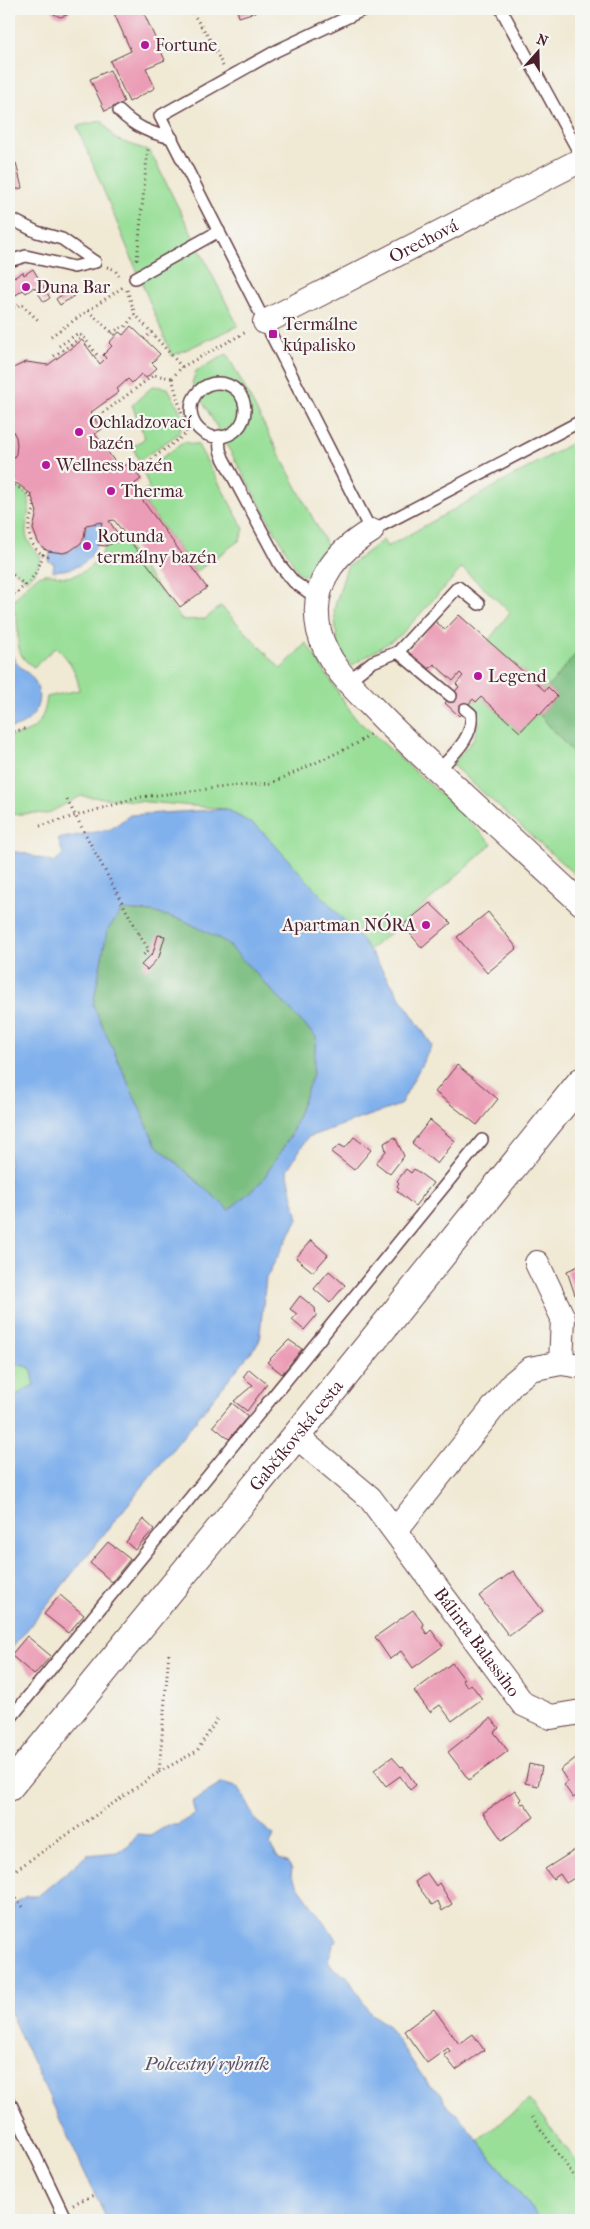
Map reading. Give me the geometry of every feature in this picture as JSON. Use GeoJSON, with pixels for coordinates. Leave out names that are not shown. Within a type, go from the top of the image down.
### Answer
{"type":"FeatureCollection","features":[{"type":"Feature","properties":{"kind":"main road","name":"Gabčíkovská cesta"},"geometry":{"type":"LineString","coordinates":[[9,1787],[296,1436],[581,1082]]}},
{"type":"Feature","properties":{"kind":"street","name":"Orechová"},"geometry":{"type":"LineString","coordinates":[[265,322],[581,160]]}},
{"type":"Feature","properties":{"kind":"street"},"geometry":{"type":"LineString","coordinates":[[371,531],[351,543],[334,559],[326,574],[318,599],[318,621],[322,641],[332,660],[348,682],[404,740],[581,903]]}},
{"type":"Feature","properties":{"kind":"street"},"geometry":{"type":"LineString","coordinates":[[396,1530],[513,1383],[530,1369],[571,1364],[563,1318],[537,1263]]}},
{"type":"Feature","properties":{"kind":"street","name":"Bálinta Balassiho"},"geometry":{"type":"LineString","coordinates":[[296,1436],[370,1498],[396,1530],[523,1704],[552,1717],[581,1712]]}},
{"type":"Feature","properties":{"kind":"lane"},"geometry":{"type":"LineString","coordinates":[[365,9],[276,51],[160,116],[371,531],[581,421]]}},
{"type":"Feature","properties":{"kind":"lane"},"geometry":{"type":"LineString","coordinates":[[501,9],[581,156]]}},
{"type":"Feature","properties":{"kind":"lane"},"geometry":{"type":"LineString","coordinates":[[119,111],[131,123],[149,133],[172,138]]}},
{"type":"Feature","properties":{"kind":"lane"},"geometry":{"type":"LineString","coordinates":[[9,218],[37,232],[62,239],[95,262]]}},
{"type":"Feature","properties":{"kind":"lane"},"geometry":{"type":"LineString","coordinates":[[136,278],[219,232]]}},
{"type":"Feature","properties":{"kind":"lane"},"geometry":{"type":"LineString","coordinates":[[9,262],[26,256],[74,267],[95,262]]}},
{"type":"Feature","properties":{"kind":"lane"},"geometry":{"type":"LineString","coordinates":[[221,383],[235,389],[244,402],[245,410],[244,418],[235,431],[219,436],[204,432],[194,420],[192,413],[194,397],[199,391],[205,386],[221,383]]}},
{"type":"Feature","properties":{"kind":"lane"},"geometry":{"type":"LineString","coordinates":[[219,436],[220,450],[223,458],[280,565],[294,582],[318,599]]}},
{"type":"Feature","properties":{"kind":"lane"},"geometry":{"type":"LineString","coordinates":[[348,682],[372,662],[398,652],[458,587],[479,604]]}},
{"type":"Feature","properties":{"kind":"lane"},"geometry":{"type":"LineString","coordinates":[[398,652],[451,696]]}},
{"type":"Feature","properties":{"kind":"lane"},"geometry":{"type":"LineString","coordinates":[[438,771],[460,747],[472,725],[471,714],[464,708]]}},
{"type":"Feature","properties":{"kind":"lane"},"geometry":{"type":"LineString","coordinates":[[9,1720],[482,1140]]}},
{"type":"Feature","properties":{"kind":"lane"},"geometry":{"type":"LineString","coordinates":[[9,2100],[66,2220]]}},
{"type":"Feature","properties":{"kind":"path"},"geometry":{"type":"LineString","coordinates":[[190,9],[212,41],[224,66]]}},
{"type":"Feature","properties":{"kind":"path"},"geometry":{"type":"LineString","coordinates":[[51,336],[136,278],[149,133]]}},
{"type":"Feature","properties":{"kind":"path"},"geometry":{"type":"LineString","coordinates":[[95,262],[114,270],[126,286],[135,314],[182,366]]}},
{"type":"Feature","properties":{"kind":"path"},"geometry":{"type":"LineString","coordinates":[[9,310],[21,304],[39,321]]}},
{"type":"Feature","properties":{"kind":"path"},"geometry":{"type":"LineString","coordinates":[[88,311],[114,334],[118,328],[125,327],[135,314]]}},
{"type":"Feature","properties":{"kind":"path"},"geometry":{"type":"LineString","coordinates":[[172,378],[182,366],[265,322]]}},
{"type":"Feature","properties":{"kind":"path"},"geometry":{"type":"LineString","coordinates":[[144,339],[152,332]]}},
{"type":"Feature","properties":{"kind":"path"},"geometry":{"type":"LineString","coordinates":[[59,346],[77,334],[82,336],[97,355]]}},
{"type":"Feature","properties":{"kind":"path"},"geometry":{"type":"LineString","coordinates":[[56,356],[82,336]]}},
{"type":"Feature","properties":{"kind":"path"},"geometry":{"type":"LineString","coordinates":[[95,419],[152,374],[172,378]]}},
{"type":"Feature","properties":{"kind":"path"},"geometry":{"type":"LineString","coordinates":[[135,471],[186,433],[172,378]]}},
{"type":"Feature","properties":{"kind":"path"},"geometry":{"type":"LineString","coordinates":[[9,486],[15,486],[28,494],[34,510],[29,523],[28,535],[38,552],[49,557]]}},
{"type":"Feature","properties":{"kind":"path"},"geometry":{"type":"LineString","coordinates":[[28,535],[34,534]]}},
{"type":"Feature","properties":{"kind":"path"},"geometry":{"type":"LineString","coordinates":[[9,591],[15,595],[33,579],[45,550]]}},
{"type":"Feature","properties":{"kind":"path"},"geometry":{"type":"LineString","coordinates":[[9,572],[25,585]]}},
{"type":"Feature","properties":{"kind":"path"},"geometry":{"type":"LineString","coordinates":[[9,733],[26,728]]}},
{"type":"Feature","properties":{"kind":"path"},"geometry":{"type":"LineString","coordinates":[[40,826],[141,797],[272,783],[356,744]]}},
{"type":"Feature","properties":{"kind":"path"},"geometry":{"type":"LineString","coordinates":[[67,800],[149,950],[141,957]]}},
{"type":"Feature","properties":{"kind":"path"},"geometry":{"type":"LineString","coordinates":[[159,1772],[169,1651]]}},
{"type":"Feature","properties":{"kind":"path"},"geometry":{"type":"LineString","coordinates":[[9,1876],[159,1772],[197,1751],[219,1716]]}},
{"type":"Feature","properties":{"kind":"path"},"geometry":{"type":"LineString","coordinates":[[9,1867],[17,1869]]}},
{"type":"Feature","properties":{"kind":"path"},"geometry":{"type":"LineString","coordinates":[[9,1891],[25,1909]]}},
{"type":"Feature","properties":{"kind":"path"},"geometry":{"type":"LineString","coordinates":[[532,2117],[581,2186]]}},
{"type":"Feature","properties":{"kind":"path"},"geometry":{"type":"LineString","coordinates":[[61,2209],[94,2195]]}},
{"type":"Feature","properties":{"kind":"green space"},"geometry":{"type":"Polygon","coordinates":[[[102,121],[115,139],[150,151],[238,326],[172,356],[77,126],[102,121]]]}},
{"type":"Feature","properties":{"kind":"green space"},"geometry":{"type":"Polygon","coordinates":[[[227,354],[330,551],[309,576],[299,574],[192,383],[196,371],[227,354]]]}},
{"type":"Feature","properties":{"kind":"green space"},"geometry":{"type":"Polygon","coordinates":[[[153,386],[168,388],[185,420],[178,434],[139,461],[133,447],[145,438],[132,405],[153,386]]]}},
{"type":"Feature","properties":{"kind":"green space"},"geometry":{"type":"Polygon","coordinates":[[[581,438],[581,648],[545,691],[488,641],[510,612],[462,568],[401,635],[351,666],[338,648],[334,609],[347,567],[383,540],[387,547],[581,438]]]}},
{"type":"Feature","properties":{"kind":"green space"},"geometry":{"type":"Polygon","coordinates":[[[184,442],[198,445],[244,529],[240,540],[196,572],[139,495],[149,487],[143,471],[184,442]]]}},
{"type":"Feature","properties":{"kind":"green space"},"geometry":{"type":"Polygon","coordinates":[[[9,487],[20,489],[26,493],[29,499],[27,538],[41,557],[36,571],[26,580],[9,566],[9,487]]]}},
{"type":"Feature","properties":{"kind":"green space"},"geometry":{"type":"Polygon","coordinates":[[[122,540],[182,620],[205,619],[221,606],[281,669],[306,643],[355,718],[455,807],[492,844],[421,908],[369,950],[259,828],[226,809],[81,796],[47,814],[9,815],[9,736],[25,733],[37,725],[46,706],[47,697],[79,690],[77,678],[72,667],[56,647],[34,667],[23,657],[19,647],[17,621],[12,602],[40,575],[49,574],[64,577],[77,574],[95,563],[105,546],[122,540]]]}},
{"type":"Feature","properties":{"kind":"green space"},"geometry":{"type":"Polygon","coordinates":[[[581,648],[581,762],[540,715],[557,696],[548,687],[581,648]]]}},
{"type":"Feature","properties":{"kind":"green space"},"geometry":{"type":"Polygon","coordinates":[[[481,697],[520,732],[538,713],[581,762],[581,880],[452,765],[473,740],[479,722],[468,704],[473,699],[476,702],[481,697]]]}},
{"type":"Feature","properties":{"kind":"green space"},"geometry":{"type":"Polygon","coordinates":[[[122,910],[152,912],[183,920],[226,942],[316,1037],[313,1074],[291,1135],[262,1181],[229,1210],[156,1145],[93,1005],[107,931],[122,910]]]}},
{"type":"Feature","properties":{"kind":"green space"},"geometry":{"type":"Polygon","coordinates":[[[19,1365],[29,1367],[33,1374],[34,1385],[11,1398],[9,1397],[9,1367],[19,1365]]]}},
{"type":"Feature","properties":{"kind":"green space"},"geometry":{"type":"Polygon","coordinates":[[[529,2100],[581,2167],[581,2220],[541,2220],[478,2140],[529,2100]]]}},
{"type":"Feature","properties":{"kind":"water","name":"Rotunda termálny bazén"},"geometry":{"type":"Polygon","coordinates":[[[102,522],[97,543],[89,558],[75,567],[53,571],[54,563],[48,561],[51,551],[69,552],[71,542],[76,548],[84,537],[86,525],[102,522]]]}},
{"type":"Feature","properties":{"kind":"water"},"geometry":{"type":"Polygon","coordinates":[[[9,636],[13,656],[16,662],[35,682],[39,698],[30,719],[17,727],[9,728],[9,636]]]}},
{"type":"Feature","properties":{"kind":"water"},"geometry":{"type":"Polygon","coordinates":[[[226,809],[259,828],[363,941],[432,1045],[400,1105],[308,1137],[287,1170],[298,1219],[266,1278],[259,1342],[9,1652],[9,1397],[11,1398],[34,1385],[33,1374],[29,1367],[19,1365],[9,1367],[9,851],[24,853],[54,863],[63,854],[58,839],[111,829],[130,815],[226,809]],[[122,910],[107,931],[93,1005],[156,1145],[229,1210],[262,1181],[291,1135],[313,1074],[316,1037],[226,942],[183,920],[152,912],[122,910]]]}},
{"type":"Feature","properties":{"kind":"water","name":"Polcestný rybník"},"geometry":{"type":"Polygon","coordinates":[[[222,1783],[239,1788],[256,1821],[274,1835],[270,1845],[279,1859],[288,1863],[292,1869],[291,1876],[336,1939],[328,1960],[335,1971],[347,1976],[370,2013],[387,2025],[430,2087],[441,2093],[445,2103],[458,2115],[541,2220],[107,2220],[9,2011],[9,1922],[12,1921],[14,1904],[26,1896],[38,1896],[87,1855],[118,1852],[130,1844],[137,1834],[152,1835],[168,1825],[177,1825],[195,1814],[192,1802],[222,1783]]]}},
{"type":"Feature","properties":{"kind":"building"},"geometry":{"type":"Polygon","coordinates":[[[52,9],[71,9],[67,15],[60,17],[54,14],[52,9]]]}},
{"type":"Feature","properties":{"kind":"building"},"geometry":{"type":"Polygon","coordinates":[[[112,9],[142,9],[165,60],[146,68],[155,88],[129,102],[110,61],[131,51],[112,9]]]}},
{"type":"Feature","properties":{"kind":"building"},"geometry":{"type":"Polygon","coordinates":[[[237,9],[265,9],[239,17],[237,9]]]}},
{"type":"Feature","properties":{"kind":"building"},"geometry":{"type":"Polygon","coordinates":[[[110,70],[124,102],[105,111],[90,79],[110,70]]]}},
{"type":"Feature","properties":{"kind":"building"},"geometry":{"type":"Polygon","coordinates":[[[16,163],[22,188],[9,191],[9,164],[16,163]]]}},
{"type":"Feature","properties":{"kind":"building"},"geometry":{"type":"Polygon","coordinates":[[[33,269],[50,298],[44,302],[34,287],[26,293],[23,290],[16,295],[12,291],[9,294],[9,277],[13,275],[15,277],[23,272],[24,275],[33,269]]]}},
{"type":"Feature","properties":{"kind":"building"},"geometry":{"type":"Polygon","coordinates":[[[70,289],[74,296],[60,305],[56,299],[70,289]]]}},
{"type":"Feature","properties":{"kind":"building"},"geometry":{"type":"Polygon","coordinates":[[[131,326],[160,354],[152,363],[157,368],[146,378],[141,374],[132,383],[128,379],[117,389],[119,392],[90,413],[102,429],[95,434],[120,469],[129,463],[141,479],[132,486],[207,588],[180,607],[114,520],[109,521],[122,540],[105,546],[98,545],[102,522],[86,525],[81,543],[70,551],[63,553],[48,551],[42,547],[33,529],[37,512],[31,494],[18,484],[9,482],[9,465],[16,454],[17,445],[16,437],[9,424],[9,370],[26,362],[48,365],[82,340],[100,364],[106,358],[103,355],[112,346],[109,343],[119,332],[123,335],[131,326]]]}},
{"type":"Feature","properties":{"kind":"building"},"geometry":{"type":"Polygon","coordinates":[[[459,615],[545,691],[548,687],[557,696],[540,715],[538,713],[520,732],[481,697],[476,702],[473,699],[459,716],[445,703],[459,687],[456,684],[463,676],[460,673],[453,681],[434,664],[427,671],[407,652],[435,621],[445,630],[459,615]]]}},
{"type":"Feature","properties":{"kind":"building","name":"Apartman NÓRA"},"geometry":{"type":"Polygon","coordinates":[[[430,903],[451,923],[422,948],[403,925],[430,903]]]}},
{"type":"Feature","properties":{"kind":"building"},"geometry":{"type":"Polygon","coordinates":[[[488,912],[517,948],[487,973],[457,937],[488,912]]]}},
{"type":"Feature","properties":{"kind":"building"},"geometry":{"type":"Polygon","coordinates":[[[158,935],[165,936],[159,957],[147,970],[141,965],[153,953],[158,935]]]}},
{"type":"Feature","properties":{"kind":"building"},"geometry":{"type":"Polygon","coordinates":[[[457,1065],[498,1099],[477,1125],[435,1092],[457,1065]]]}},
{"type":"Feature","properties":{"kind":"building"},"geometry":{"type":"Polygon","coordinates":[[[430,1120],[455,1141],[437,1164],[412,1143],[430,1120]]]}},
{"type":"Feature","properties":{"kind":"building"},"geometry":{"type":"Polygon","coordinates":[[[354,1137],[371,1150],[354,1170],[331,1152],[340,1145],[345,1148],[354,1137]]]}},
{"type":"Feature","properties":{"kind":"building"},"geometry":{"type":"Polygon","coordinates":[[[395,1137],[404,1156],[390,1174],[376,1163],[386,1151],[384,1143],[395,1137]]]}},
{"type":"Feature","properties":{"kind":"building"},"geometry":{"type":"Polygon","coordinates":[[[406,1169],[411,1173],[414,1169],[433,1183],[415,1206],[397,1191],[399,1183],[397,1181],[406,1169]]]}},
{"type":"Feature","properties":{"kind":"building"},"geometry":{"type":"Polygon","coordinates":[[[311,1240],[328,1255],[313,1272],[296,1258],[311,1240]]]}},
{"type":"Feature","properties":{"kind":"building"},"geometry":{"type":"Polygon","coordinates":[[[581,1265],[581,1292],[575,1295],[567,1271],[581,1265]]]}},
{"type":"Feature","properties":{"kind":"building"},"geometry":{"type":"Polygon","coordinates":[[[329,1271],[345,1285],[330,1303],[314,1289],[329,1271]]]}},
{"type":"Feature","properties":{"kind":"building"},"geometry":{"type":"Polygon","coordinates":[[[300,1296],[315,1308],[316,1316],[304,1330],[292,1320],[297,1314],[290,1309],[300,1296]]]}},
{"type":"Feature","properties":{"kind":"building"},"geometry":{"type":"Polygon","coordinates":[[[289,1340],[302,1349],[282,1374],[267,1362],[289,1340]]]}},
{"type":"Feature","properties":{"kind":"building"},"geometry":{"type":"Polygon","coordinates":[[[249,1369],[267,1384],[247,1411],[234,1401],[253,1385],[243,1377],[249,1369]]]}},
{"type":"Feature","properties":{"kind":"building"},"geometry":{"type":"Polygon","coordinates":[[[232,1403],[248,1416],[229,1439],[213,1426],[232,1403]]]}},
{"type":"Feature","properties":{"kind":"building"},"geometry":{"type":"Polygon","coordinates":[[[143,1519],[154,1529],[135,1550],[126,1542],[143,1519]]]}},
{"type":"Feature","properties":{"kind":"building"},"geometry":{"type":"Polygon","coordinates":[[[108,1542],[130,1559],[112,1582],[90,1563],[108,1542]]]}},
{"type":"Feature","properties":{"kind":"building"},"geometry":{"type":"Polygon","coordinates":[[[513,1571],[543,1611],[509,1636],[479,1596],[513,1571]]]}},
{"type":"Feature","properties":{"kind":"building"},"geometry":{"type":"Polygon","coordinates":[[[60,1595],[84,1615],[68,1633],[44,1614],[60,1595]]]}},
{"type":"Feature","properties":{"kind":"building"},"geometry":{"type":"Polygon","coordinates":[[[413,1610],[424,1625],[422,1627],[427,1634],[431,1630],[443,1646],[413,1668],[401,1651],[390,1659],[375,1637],[413,1610]]]}},
{"type":"Feature","properties":{"kind":"building"},"geometry":{"type":"Polygon","coordinates":[[[27,1636],[51,1656],[34,1675],[11,1655],[27,1636]]]}},
{"type":"Feature","properties":{"kind":"building"},"geometry":{"type":"Polygon","coordinates":[[[452,1663],[464,1679],[462,1680],[467,1687],[471,1684],[482,1699],[452,1721],[440,1705],[430,1712],[414,1691],[452,1663]]]}},
{"type":"Feature","properties":{"kind":"building"},"geometry":{"type":"Polygon","coordinates":[[[491,1718],[499,1728],[494,1732],[508,1751],[469,1780],[448,1752],[491,1718]]]}},
{"type":"Feature","properties":{"kind":"building"},"geometry":{"type":"Polygon","coordinates":[[[581,1754],[581,1800],[578,1795],[573,1798],[564,1785],[568,1782],[560,1770],[581,1754]]]}},
{"type":"Feature","properties":{"kind":"building"},"geometry":{"type":"Polygon","coordinates":[[[392,1757],[401,1767],[403,1766],[416,1785],[410,1790],[400,1776],[386,1786],[374,1770],[392,1757]]]}},
{"type":"Feature","properties":{"kind":"building"},"geometry":{"type":"Polygon","coordinates":[[[529,1764],[542,1767],[538,1786],[525,1783],[529,1764]]]}},
{"type":"Feature","properties":{"kind":"building"},"geometry":{"type":"Polygon","coordinates":[[[515,1790],[521,1799],[519,1801],[522,1804],[524,1803],[534,1817],[502,1840],[483,1813],[515,1790]]]}},
{"type":"Feature","properties":{"kind":"building"},"geometry":{"type":"Polygon","coordinates":[[[578,1848],[581,1851],[581,1874],[566,1883],[560,1874],[553,1879],[545,1869],[578,1848]]]}},
{"type":"Feature","properties":{"kind":"building"},"geometry":{"type":"Polygon","coordinates":[[[427,1873],[436,1886],[439,1883],[452,1904],[442,1911],[438,1901],[432,1905],[415,1882],[427,1873]]]}},
{"type":"Feature","properties":{"kind":"building"},"geometry":{"type":"Polygon","coordinates":[[[434,2009],[459,2044],[473,2034],[484,2050],[456,2070],[444,2055],[450,2051],[448,2048],[427,2063],[404,2031],[434,2009]]]}},
{"type":"Feature","properties":{"kind":"place","name":"Fortune"},"geometry":{"type":"Point","coordinates":[145,45]}},
{"type":"Feature","properties":{"kind":"place","name":"Duna Bar"},"geometry":{"type":"Point","coordinates":[26,287]}},
{"type":"Feature","properties":{"kind":"place","name":"Termálne kúpalisko"},"geometry":{"type":"Point","coordinates":[273,334]}},
{"type":"Feature","properties":{"kind":"place","name":"Ochladzovací bazén"},"geometry":{"type":"Point","coordinates":[79,432]}},
{"type":"Feature","properties":{"kind":"place","name":"Wellness bazén"},"geometry":{"type":"Point","coordinates":[46,465]}},
{"type":"Feature","properties":{"kind":"place","name":"Therma"},"geometry":{"type":"Point","coordinates":[111,491]}},
{"type":"Feature","properties":{"kind":"place","name":"Rotunda termálny bazén"},"geometry":{"type":"Point","coordinates":[87,546]}},
{"type":"Feature","properties":{"kind":"place","name":"Legend"},"geometry":{"type":"Point","coordinates":[478,676]}},
{"type":"Feature","properties":{"kind":"place","name":"Apartman NÓRA"},"geometry":{"type":"Point","coordinates":[426,925]}}]}
